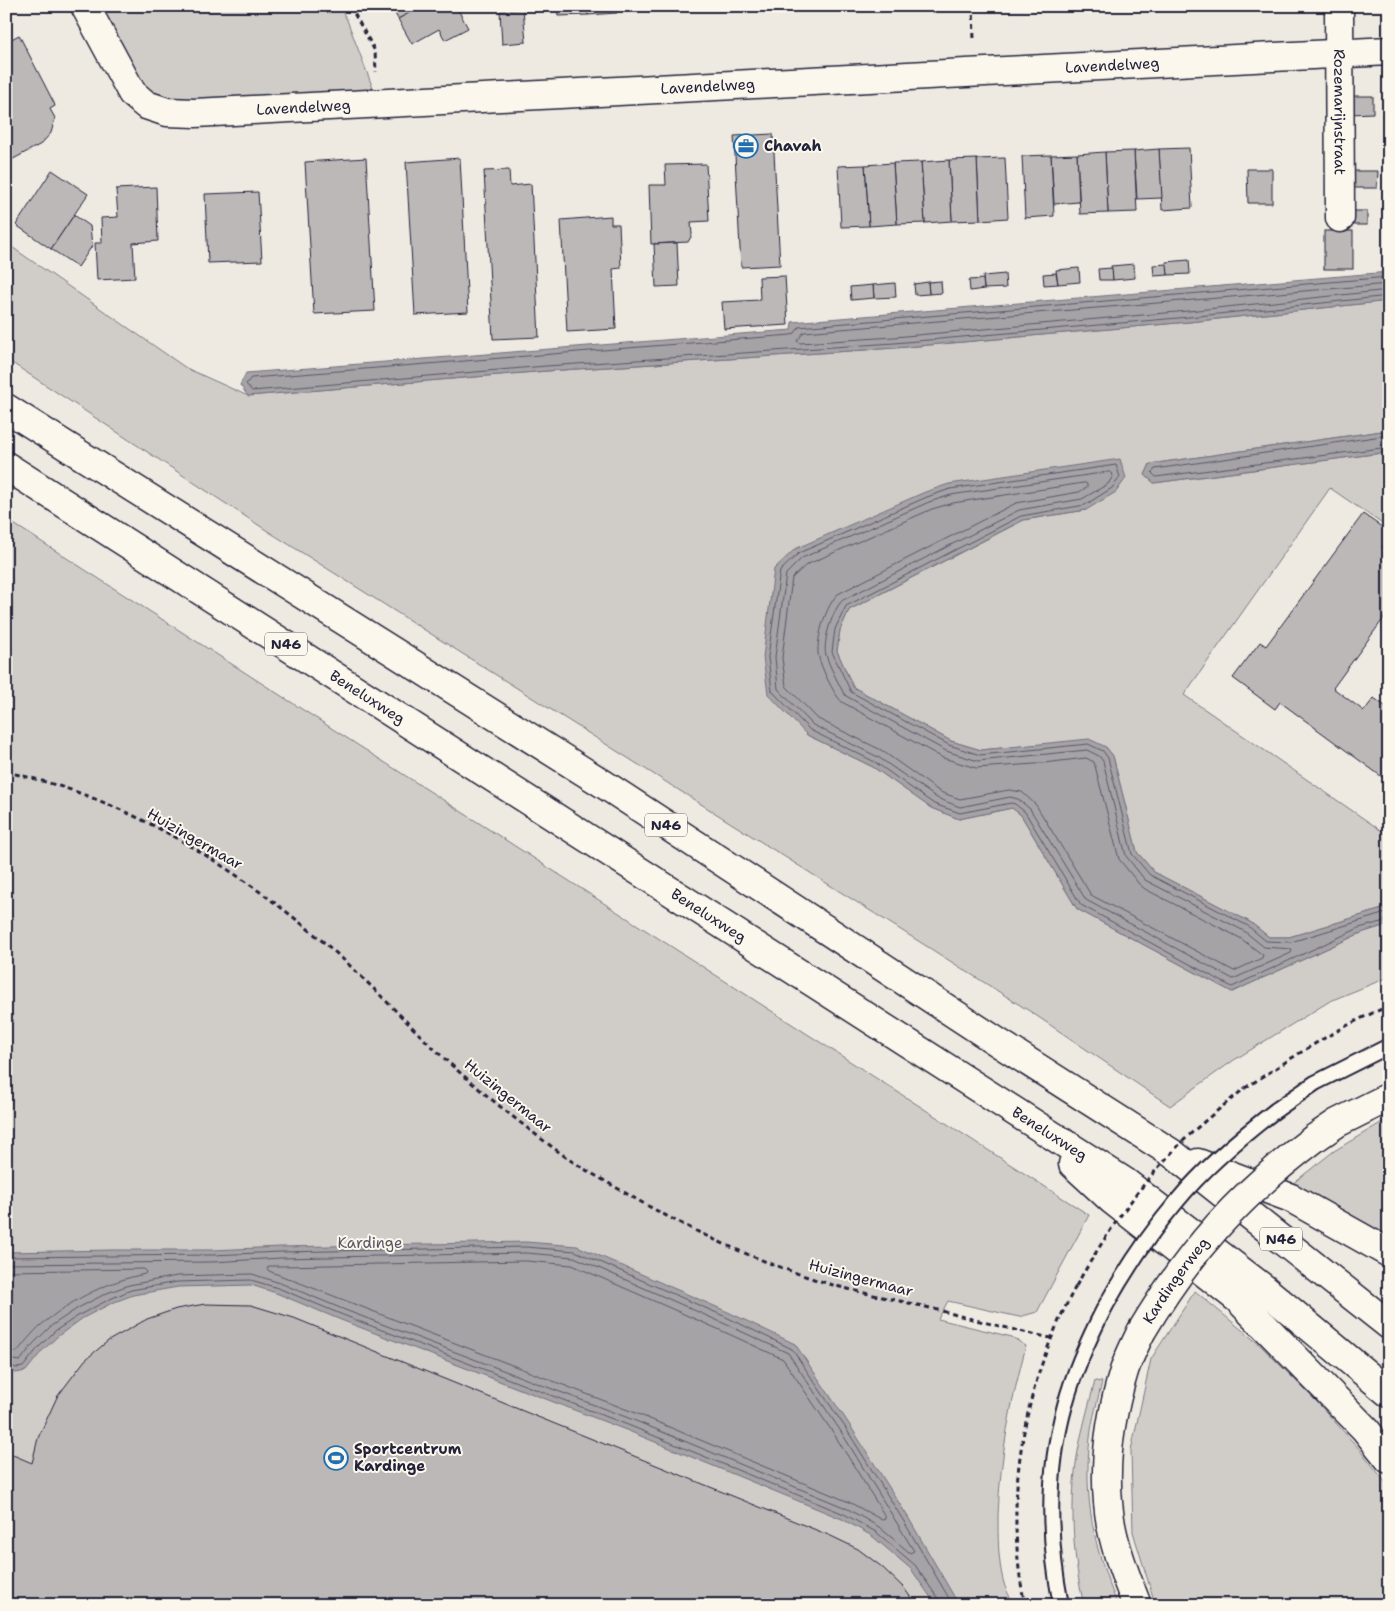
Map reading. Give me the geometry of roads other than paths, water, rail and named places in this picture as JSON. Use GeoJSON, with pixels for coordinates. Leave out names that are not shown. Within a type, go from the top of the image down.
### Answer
{"type":"FeatureCollection","features":[{"type":"Feature","properties":{"kind":"main road","name":"Lavendelweg"},"geometry":{"type":"LineString","coordinates":[[85,6],[132,93],[146,105],[167,112],[195,113],[1389,51]]}},
{"type":"Feature","properties":{"kind":"main road","name":"Rozemarijnstraat"},"geometry":{"type":"LineString","coordinates":[[1339,6],[1340,218]]}},
{"type":"Feature","properties":{"kind":"main road","name":"N46"},"geometry":{"type":"LineString","coordinates":[[6,408],[602,783],[1173,1154],[1389,1325]]}},
{"type":"Feature","properties":{"kind":"main road","name":"Beneluxweg"},"geometry":{"type":"LineString","coordinates":[[6,466],[1125,1182],[1262,1287],[1389,1393]]}},
{"type":"Feature","properties":{"kind":"main road","name":"Kardingerweg"},"geometry":{"type":"LineString","coordinates":[[1137,1605],[1111,1526],[1107,1488],[1108,1452],[1114,1410],[1125,1370],[1141,1332],[1173,1281],[1217,1225],[1248,1193],[1282,1162],[1315,1138],[1337,1123],[1389,1096]]}},
{"type":"Feature","properties":{"kind":"main road","name":"N46"},"geometry":{"type":"LineString","coordinates":[[1026,1120],[1112,1200],[1238,1299],[1365,1429],[1389,1459]]}},
{"type":"Feature","properties":{"kind":"main road","name":"N46"},"geometry":{"type":"LineString","coordinates":[[1173,1154],[1290,1198],[1389,1253]]}},
{"type":"Feature","properties":{"kind":"lane"},"geometry":{"type":"LineString","coordinates":[[1060,1605],[1052,1528],[1053,1468],[1065,1405],[1088,1340],[1126,1270],[1151,1234],[1179,1199],[1209,1166],[1242,1136],[1315,1084],[1389,1046]]}},
{"type":"Feature","properties":{"kind":"water"},"geometry":{"type":"Polygon","coordinates":[[[1389,272],[1389,301],[1189,322],[895,348],[547,371],[248,396],[240,385],[246,373],[791,330],[792,322],[1389,272]]]}},
{"type":"Feature","properties":{"kind":"water"},"geometry":{"type":"Polygon","coordinates":[[[1389,430],[1389,452],[1154,483],[1145,475],[1150,464],[1389,430]]]}},
{"type":"Feature","properties":{"kind":"water"},"geometry":{"type":"Polygon","coordinates":[[[1120,459],[1126,478],[1116,492],[1086,510],[1023,520],[849,610],[840,630],[837,651],[853,687],[951,741],[981,750],[1089,739],[1106,747],[1113,756],[1137,852],[1154,872],[1250,922],[1269,937],[1289,937],[1389,907],[1389,924],[1361,933],[1232,992],[1077,909],[1021,815],[1012,808],[959,819],[931,808],[873,767],[807,735],[768,694],[763,657],[774,569],[795,549],[925,492],[949,484],[1120,459]]]}},
{"type":"Feature","properties":{"kind":"water"},"geometry":{"type":"Polygon","coordinates":[[[526,1242],[577,1246],[728,1312],[795,1344],[908,1517],[959,1605],[936,1605],[911,1569],[872,1536],[842,1519],[626,1430],[276,1293],[251,1285],[178,1287],[133,1295],[112,1303],[83,1318],[58,1336],[42,1351],[26,1371],[16,1373],[6,1369],[6,1252],[212,1250],[526,1242]]]}},
{"type":"Feature","properties":{"kind":"place","name":"Chavah"},"geometry":{"type":"Point","coordinates":[746,146]}},
{"type":"Feature","properties":{"kind":"place","name":"Sportcentrum Kardinge"},"geometry":{"type":"Point","coordinates":[336,1458]}},
{"type":"Feature","properties":{"kind":"park label","name":"Kardinge"},"geometry":{"type":"Point","coordinates":[370,1243]}}]}
